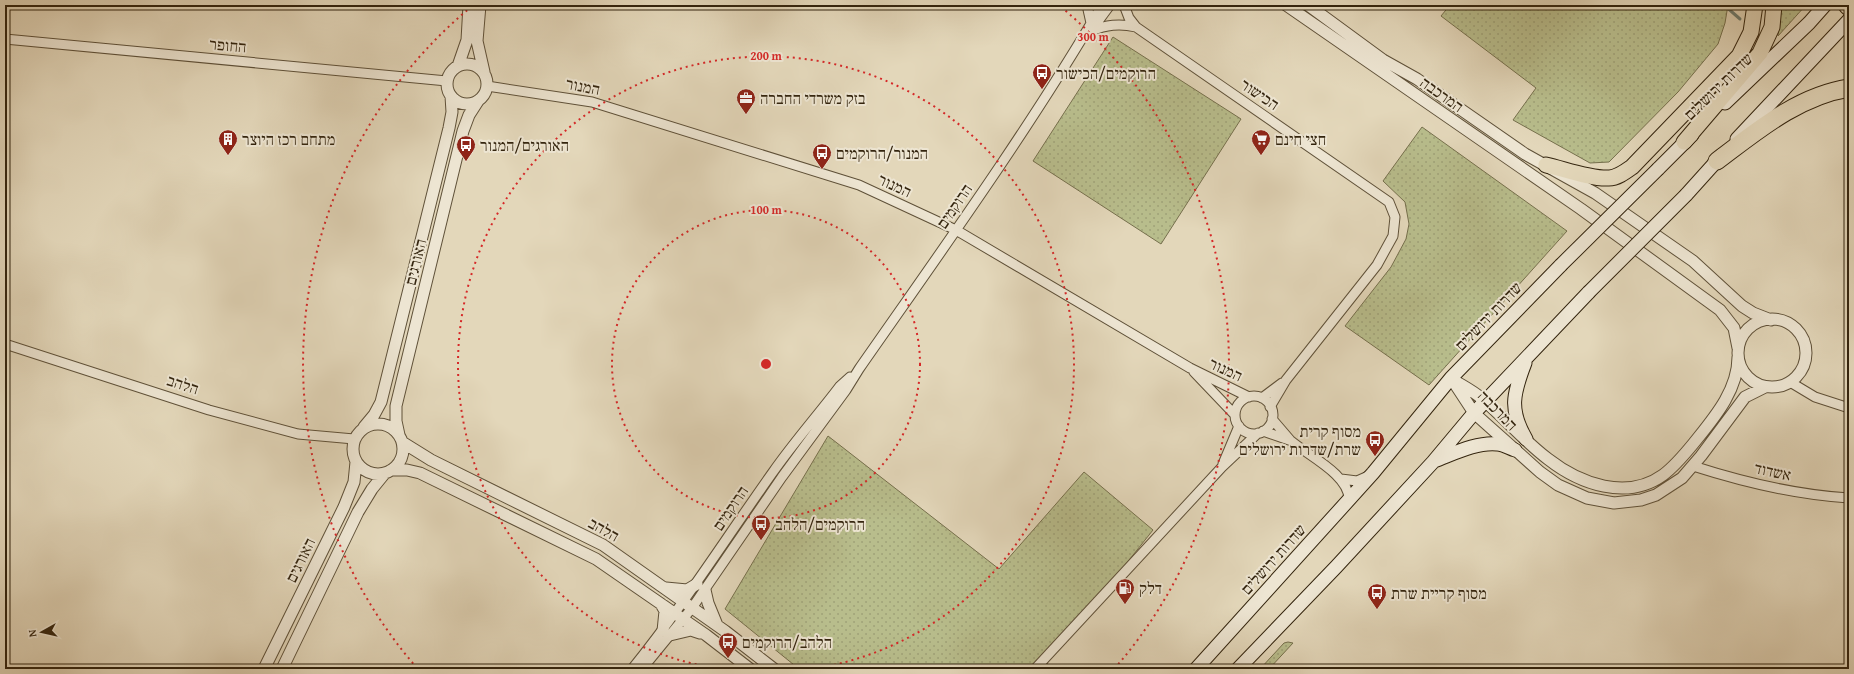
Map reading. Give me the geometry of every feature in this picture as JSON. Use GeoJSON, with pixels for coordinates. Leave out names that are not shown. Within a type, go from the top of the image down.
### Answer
{"type":"FeatureCollection","features":[{"type":"Feature","properties":{"kind":"highway"},"geometry":{"type":"LineString","coordinates":[[1546,165],[1584,175],[1609,178],[1620,175],[1632,168],[1739,56],[1751,32],[1755,5]]}},
{"type":"Feature","properties":{"kind":"highway"},"geometry":{"type":"LineString","coordinates":[[1684,142],[1760,53],[1772,27],[1774,5]]}},
{"type":"Feature","properties":{"kind":"highway"},"geometry":{"type":"LineString","coordinates":[[1716,161],[1759,129],[1797,105],[1849,88]]}},
{"type":"Feature","properties":{"kind":"main road","name":"שדרות ירושלים"},"geometry":{"type":"LineString","coordinates":[[1196,669],[1373,473],[1451,378],[1684,142],[1809,23],[1825,5]]}},
{"type":"Feature","properties":{"kind":"main road"},"geometry":{"type":"LineString","coordinates":[[1238,669],[1336,567],[1432,462],[1474,413],[1589,292],[1686,195],[1716,161],[1849,20]]}},
{"type":"Feature","properties":{"kind":"main road"},"geometry":{"type":"LineString","coordinates":[[1526,359],[1514,400],[1515,418],[1526,439]]}},
{"type":"Feature","properties":{"kind":"main road"},"geometry":{"type":"LineString","coordinates":[[1432,462],[1460,451],[1483,445],[1497,444],[1515,450]]}},
{"type":"Feature","properties":{"kind":"street"},"geometry":{"type":"LineString","coordinates":[[469,5],[467,40],[458,66],[449,75],[447,86],[451,96],[464,104],[478,101],[483,97],[488,86],[477,41],[480,5]]}},
{"type":"Feature","properties":{"kind":"street"},"geometry":{"type":"LineString","coordinates":[[1087,5],[1091,27]]}},
{"type":"Feature","properties":{"kind":"street","name":"הרוקמים"},"geometry":{"type":"LineString","coordinates":[[642,669],[678,616],[701,587],[774,471],[840,386],[859,369],[956,230],[1091,27],[1102,5]]}},
{"type":"Feature","properties":{"kind":"street","name":"הרוקמים"},"geometry":{"type":"LineString","coordinates":[[1091,27],[1110,5]]}},
{"type":"Feature","properties":{"kind":"street","name":"הכישור"},"geometry":{"type":"LineString","coordinates":[[1124,5],[1129,18],[1136,27],[1389,202],[1395,217],[1393,236],[1377,265],[1286,380]]}},
{"type":"Feature","properties":{"kind":"street","name":"המרכבה"},"geometry":{"type":"LineString","coordinates":[[1286,5],[1581,209],[1720,310],[1734,328],[1738,352],[1736,378],[1731,391],[1684,455],[1662,475],[1650,482],[1622,488],[1594,484],[1567,473],[1547,459],[1485,402],[1451,378]]}},
{"type":"Feature","properties":{"kind":"street","name":"המרכבה"},"geometry":{"type":"LineString","coordinates":[[1308,5],[1383,60],[1417,79],[1525,154],[1595,193],[1694,261],[1742,306],[1753,313],[1771,320]]}},
{"type":"Feature","properties":{"kind":"street","name":"הכישור"},"geometry":{"type":"LineString","coordinates":[[1091,27],[1121,24],[1136,27]]}},
{"type":"Feature","properties":{"kind":"street","name":"החופר"},"geometry":{"type":"LineString","coordinates":[[5,39],[448,81]]}},
{"type":"Feature","properties":{"kind":"street"},"geometry":{"type":"LineString","coordinates":[[458,66],[467,64],[476,66],[484,72]]}},
{"type":"Feature","properties":{"kind":"street","name":"המנור"},"geometry":{"type":"LineString","coordinates":[[488,86],[592,102],[651,119],[710,140],[859,185],[956,230],[1190,368],[1249,396]]}},
{"type":"Feature","properties":{"kind":"street","name":"האורגים"},"geometry":{"type":"LineString","coordinates":[[364,428],[374,415],[381,402],[449,128],[452,112],[451,96]]}},
{"type":"Feature","properties":{"kind":"street","name":"האורגים"},"geometry":{"type":"LineString","coordinates":[[400,438],[396,421],[398,398],[463,131],[469,115],[478,101]]}},
{"type":"Feature","properties":{"kind":"street"},"geometry":{"type":"LineString","coordinates":[[1771,320],[1787,323],[1796,330],[1802,339],[1805,349],[1805,360],[1801,370],[1790,382],[1776,387],[1755,383],[1746,376],[1741,366],[1738,352],[1741,339],[1747,330],[1756,323],[1771,320]]}},
{"type":"Feature","properties":{"kind":"street","name":"הלהב"},"geometry":{"type":"LineString","coordinates":[[5,344],[231,416],[298,434],[354,439]]}},
{"type":"Feature","properties":{"kind":"street","name":"המנור"},"geometry":{"type":"LineString","coordinates":[[1190,368],[1235,415]]}},
{"type":"Feature","properties":{"kind":"street","name":"המרכבה"},"geometry":{"type":"LineString","coordinates":[[1451,378],[1474,413],[1515,450],[1558,485],[1587,498],[1614,503],[1641,500],[1656,495],[1682,478],[1693,466],[1745,397],[1765,386]]}},
{"type":"Feature","properties":{"kind":"street"},"geometry":{"type":"LineString","coordinates":[[1262,398],[1286,380]]}},
{"type":"Feature","properties":{"kind":"street"},"geometry":{"type":"LineString","coordinates":[[1270,407],[1286,380]]}},
{"type":"Feature","properties":{"kind":"street"},"geometry":{"type":"LineString","coordinates":[[1790,382],[1814,397],[1849,408]]}},
{"type":"Feature","properties":{"kind":"street"},"geometry":{"type":"LineString","coordinates":[[1290,440],[1261,432],[1248,433],[1239,426],[1235,415],[1239,403],[1249,396],[1262,398],[1270,407],[1272,419],[1290,440],[1341,479],[1348,489],[1349,500]]}},
{"type":"Feature","properties":{"kind":"street"},"geometry":{"type":"LineString","coordinates":[[1035,669],[1222,467],[1270,424],[1272,419]]}},
{"type":"Feature","properties":{"kind":"street"},"geometry":{"type":"LineString","coordinates":[[376,423],[383,424],[389,426],[400,438],[402,455],[400,461],[388,472],[372,473],[360,467],[356,462],[353,455],[354,439],[364,428],[376,423]]}},
{"type":"Feature","properties":{"kind":"street"},"geometry":{"type":"LineString","coordinates":[[1222,467],[1239,426]]}},
{"type":"Feature","properties":{"kind":"street","name":"הלהב"},"geometry":{"type":"LineString","coordinates":[[400,438],[431,460],[603,545],[666,588],[774,669]]}},
{"type":"Feature","properties":{"kind":"street","name":"האורגים"},"geometry":{"type":"LineString","coordinates":[[264,669],[344,507],[354,482],[356,462]]}},
{"type":"Feature","properties":{"kind":"street","name":"אשדוד"},"geometry":{"type":"LineString","coordinates":[[1693,466],[1728,477],[1824,496],[1849,498]]}},
{"type":"Feature","properties":{"kind":"street","name":"הלהב"},"geometry":{"type":"LineString","coordinates":[[388,472],[407,470],[420,474],[596,559],[706,635],[750,669]]}},
{"type":"Feature","properties":{"kind":"street","name":"האורגים"},"geometry":{"type":"LineString","coordinates":[[282,669],[358,512],[372,489],[388,472]]}},
{"type":"Feature","properties":{"kind":"street"},"geometry":{"type":"LineString","coordinates":[[1341,479],[1357,481],[1373,473]]}},
{"type":"Feature","properties":{"kind":"street"},"geometry":{"type":"LineString","coordinates":[[666,588],[687,590],[701,587],[717,626]]}},
{"type":"Feature","properties":{"kind":"street"},"geometry":{"type":"LineString","coordinates":[[659,602],[665,611],[666,633],[691,630],[706,635]]}},
{"type":"Feature","properties":{"kind":"street","name":"הרוקמים"},"geometry":{"type":"LineString","coordinates":[[632,669],[666,633]]}},
{"type":"Feature","properties":{"kind":"green space"},"geometry":{"type":"Polygon","coordinates":[[[1450,5],[1728,5],[1725,23],[1718,44],[1678,92],[1609,162],[1590,163],[1513,120],[1536,88],[1441,16],[1450,5]]]}},
{"type":"Feature","properties":{"kind":"green space"},"geometry":{"type":"Polygon","coordinates":[[[1781,5],[1806,5],[1778,36],[1781,5]]]}},
{"type":"Feature","properties":{"kind":"green space"},"geometry":{"type":"Polygon","coordinates":[[[1113,37],[1241,119],[1161,244],[1033,161],[1113,37]]]}},
{"type":"Feature","properties":{"kind":"green space"},"geometry":{"type":"Polygon","coordinates":[[[1422,127],[1567,231],[1429,385],[1345,326],[1391,267],[1406,239],[1409,224],[1405,202],[1383,181],[1422,127]]]}},
{"type":"Feature","properties":{"kind":"green space"},"geometry":{"type":"Polygon","coordinates":[[[828,436],[999,569],[1084,472],[1153,530],[1047,663],[1051,669],[799,669],[725,609],[828,436]]]}},
{"type":"Feature","properties":{"kind":"green space"},"geometry":{"type":"Polygon","coordinates":[[[1284,643],[1293,643],[1269,669],[1260,669],[1284,643]]]}},
{"type":"Feature","properties":{"kind":"waterway"},"geometry":{"type":"LineString","coordinates":[[1724,5],[1740,19]]}},
{"type":"Feature","properties":{"kind":"place","name":"הרוקמים/הכישור"},"geometry":{"type":"Point","coordinates":[1042,90]}},
{"type":"Feature","properties":{"kind":"place","name":"בזק משרדי החברה"},"geometry":{"type":"Point","coordinates":[746,115]}},
{"type":"Feature","properties":{"kind":"place","name":"מתחם רכז היוצר"},"geometry":{"type":"Point","coordinates":[228,156]}},
{"type":"Feature","properties":{"kind":"place","name":"חצי חינם"},"geometry":{"type":"Point","coordinates":[1261,156]}},
{"type":"Feature","properties":{"kind":"place","name":"האורגים/המנור"},"geometry":{"type":"Point","coordinates":[466,162]}},
{"type":"Feature","properties":{"kind":"place","name":"המנור/הרוקמים"},"geometry":{"type":"Point","coordinates":[822,170]}},
{"type":"Feature","properties":{"kind":"place","name":"מסוף קרית שרת/שדרות ירושלים"},"geometry":{"type":"Point","coordinates":[1375,457]}},
{"type":"Feature","properties":{"kind":"place","name":"הרוקמים/הלהב"},"geometry":{"type":"Point","coordinates":[761,541]}},
{"type":"Feature","properties":{"kind":"place","name":"דלק"},"geometry":{"type":"Point","coordinates":[1125,605]}},
{"type":"Feature","properties":{"kind":"place","name":"מסוף קריית שרת"},"geometry":{"type":"Point","coordinates":[1377,610]}},
{"type":"Feature","properties":{"kind":"place","name":"הלהב/הרוקמים"},"geometry":{"type":"Point","coordinates":[728,659]}}]}
